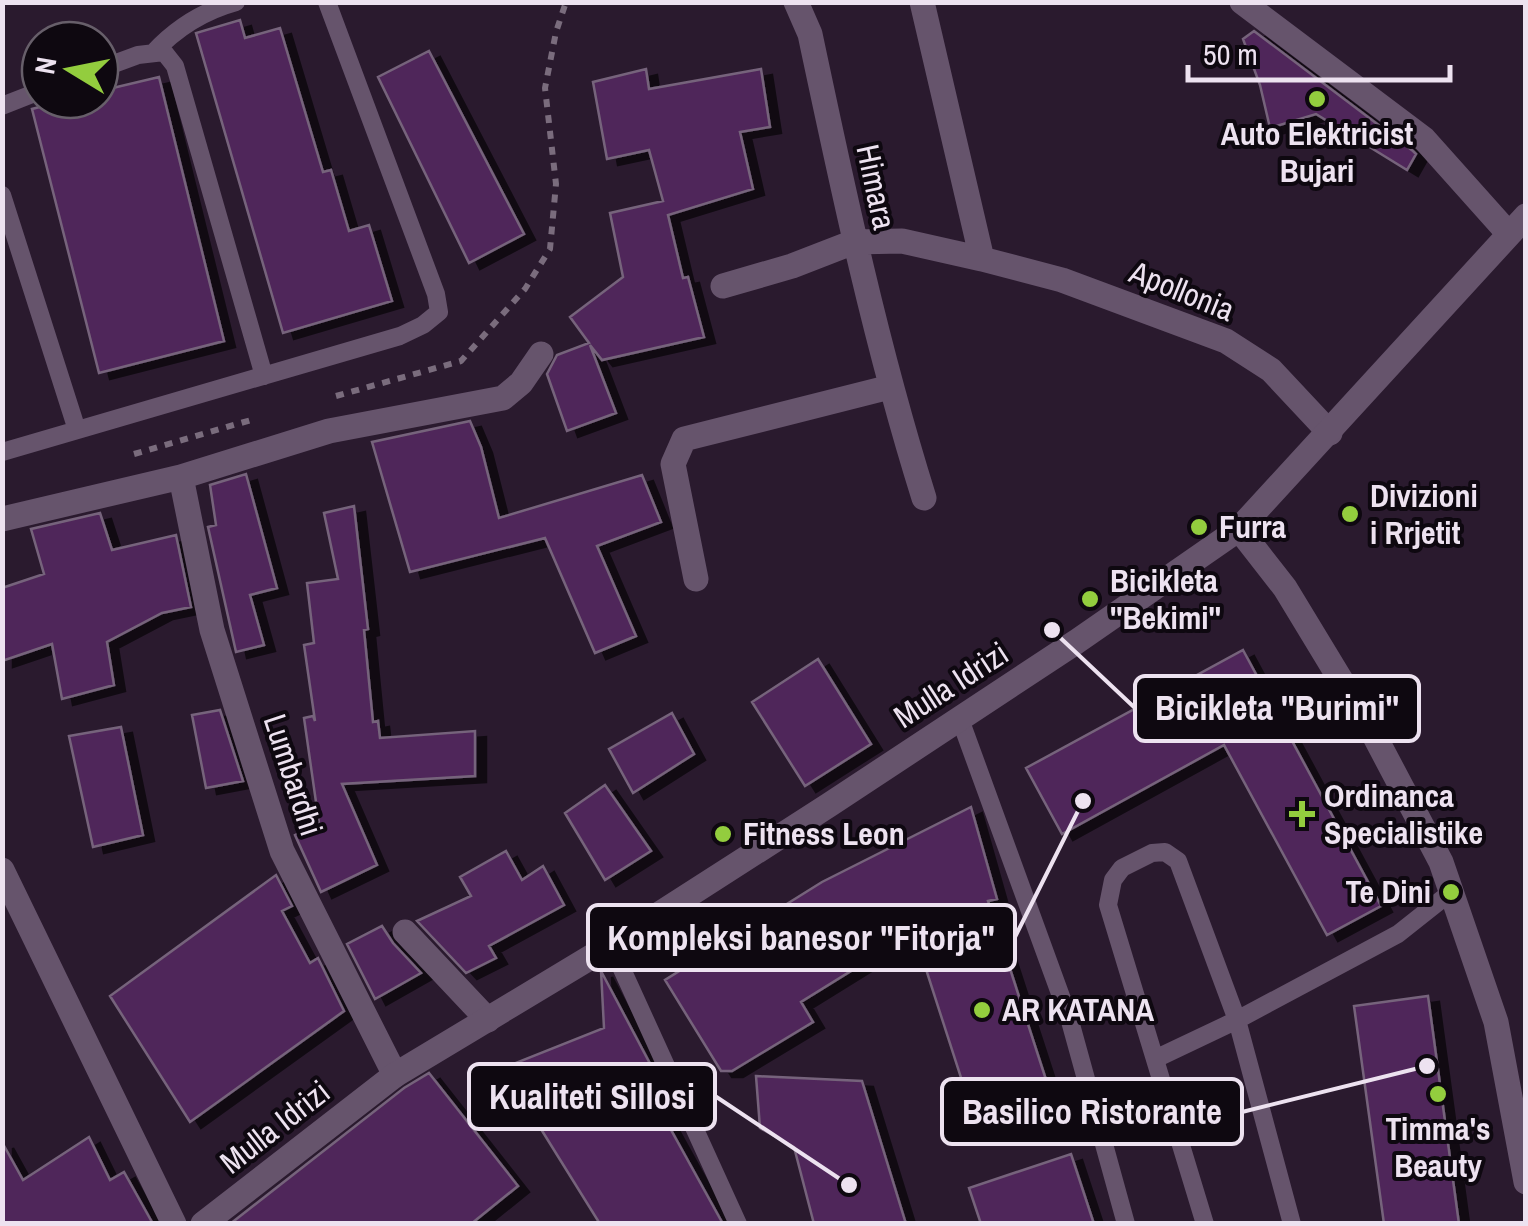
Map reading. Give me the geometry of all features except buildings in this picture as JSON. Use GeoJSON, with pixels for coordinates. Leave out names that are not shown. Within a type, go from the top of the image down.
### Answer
{"type":"FeatureCollection","features":[{"type":"Feature","properties":{"kind":"street","name":"Himara"},"geometry":{"type":"LineString","coordinates":[[796,2],[810,34],[854,242],[890,387],[924,498]]}},
{"type":"Feature","properties":{"kind":"street"},"geometry":{"type":"LineString","coordinates":[[922,2],[982,259]]}},
{"type":"Feature","properties":{"kind":"street"},"geometry":{"type":"LineString","coordinates":[[1242,2],[1424,139],[1517,224]]}},
{"type":"Feature","properties":{"kind":"street","name":"Mulla Idrizi"},"geometry":{"type":"LineString","coordinates":[[203,1224],[395,1075],[611,946],[960,719],[1239,529],[1517,224]]}},
{"type":"Feature","properties":{"kind":"street","name":"Apollonia"},"geometry":{"type":"LineString","coordinates":[[854,242],[902,241],[1062,280],[1226,341],[1270,370],[1330,433]]}},
{"type":"Feature","properties":{"kind":"street"},"geometry":{"type":"LineString","coordinates":[[723,286],[792,266],[854,242]]}},
{"type":"Feature","properties":{"kind":"street"},"geometry":{"type":"LineString","coordinates":[[2,519],[181,478],[329,432],[502,398],[520,383],[541,354]]}},
{"type":"Feature","properties":{"kind":"street"},"geometry":{"type":"LineString","coordinates":[[696,579],[674,464],[684,440],[890,387]]}},
{"type":"Feature","properties":{"kind":"street","name":"Lumbardhi"},"geometry":{"type":"LineString","coordinates":[[181,478],[212,630],[282,851],[395,1075]]}},
{"type":"Feature","properties":{"kind":"street"},"geometry":{"type":"LineString","coordinates":[[1239,529],[1285,588],[1373,734],[1440,862],[1496,1022],[1526,1182]]}},
{"type":"Feature","properties":{"kind":"street"},"geometry":{"type":"LineString","coordinates":[[2,870],[174,1224]]}},
{"type":"Feature","properties":{"kind":"street"},"geometry":{"type":"LineString","coordinates":[[405,932],[488,1020]]}},
{"type":"Feature","properties":{"kind":"lane"},"geometry":{"type":"LineString","coordinates":[[153,53],[184,24],[236,2]]}},
{"type":"Feature","properties":{"kind":"lane"},"geometry":{"type":"LineString","coordinates":[[2,452],[400,336],[439,312],[436,294],[327,2]]}},
{"type":"Feature","properties":{"kind":"lane"},"geometry":{"type":"LineString","coordinates":[[120,61],[138,54],[164,52],[175,66],[264,376]]}},
{"type":"Feature","properties":{"kind":"lane"},"geometry":{"type":"LineString","coordinates":[[2,195],[77,430]]}},
{"type":"Feature","properties":{"kind":"lane"},"geometry":{"type":"LineString","coordinates":[[960,719],[1070,1021],[1126,1224]]}},
{"type":"Feature","properties":{"kind":"lane"},"geometry":{"type":"LineString","coordinates":[[1205,1224],[1108,904],[1113,880],[1122,868],[1152,853],[1165,852],[1178,861],[1237,1020],[1292,1224]]}},
{"type":"Feature","properties":{"kind":"lane"},"geometry":{"type":"LineString","coordinates":[[1155,1059],[1398,934],[1451,892]]}},
{"type":"Feature","properties":{"kind":"lane"},"geometry":{"type":"LineString","coordinates":[[611,946],[738,1224]]}},
{"type":"Feature","properties":{"kind":"path"},"geometry":{"type":"LineString","coordinates":[[461,361],[525,290],[550,249],[556,184],[546,88],[566,2]]}},
{"type":"Feature","properties":{"kind":"place","name":"Auto Elektricist Bujari"},"geometry":{"type":"Point","coordinates":[1317,99]}},
{"type":"Feature","properties":{"kind":"place","name":"Divizioni i Rrjetit"},"geometry":{"type":"Point","coordinates":[1350,514]}},
{"type":"Feature","properties":{"kind":"place","name":"Furra"},"geometry":{"type":"Point","coordinates":[1199,527]}},
{"type":"Feature","properties":{"kind":"place","name":"Bicikleta ''Bekimi''"},"geometry":{"type":"Point","coordinates":[1090,599]}},
{"type":"Feature","properties":{"kind":"place","name":"Bicikleta ''Burimi''"},"geometry":{"type":"Point","coordinates":[1052,630]}},
{"type":"Feature","properties":{"kind":"place","name":"Kompleksi banesor \"Fitorja\""},"geometry":{"type":"Point","coordinates":[1083,801]}},
{"type":"Feature","properties":{"kind":"place","name":"Ordinanca Specialistike"},"geometry":{"type":"Point","coordinates":[1302,814]}},
{"type":"Feature","properties":{"kind":"place","name":"Fitness Leon"},"geometry":{"type":"Point","coordinates":[723,834]}},
{"type":"Feature","properties":{"kind":"place","name":"Te Dini"},"geometry":{"type":"Point","coordinates":[1451,892]}},
{"type":"Feature","properties":{"kind":"place","name":"AR KATANA"},"geometry":{"type":"Point","coordinates":[982,1010]}},
{"type":"Feature","properties":{"kind":"place","name":"Basilico Ristorante"},"geometry":{"type":"Point","coordinates":[1427,1066]}},
{"type":"Feature","properties":{"kind":"place","name":"Timma's Beauty"},"geometry":{"type":"Point","coordinates":[1438,1094]}},
{"type":"Feature","properties":{"kind":"place","name":"Kualiteti Sillosi"},"geometry":{"type":"Point","coordinates":[849,1185]}}]}
